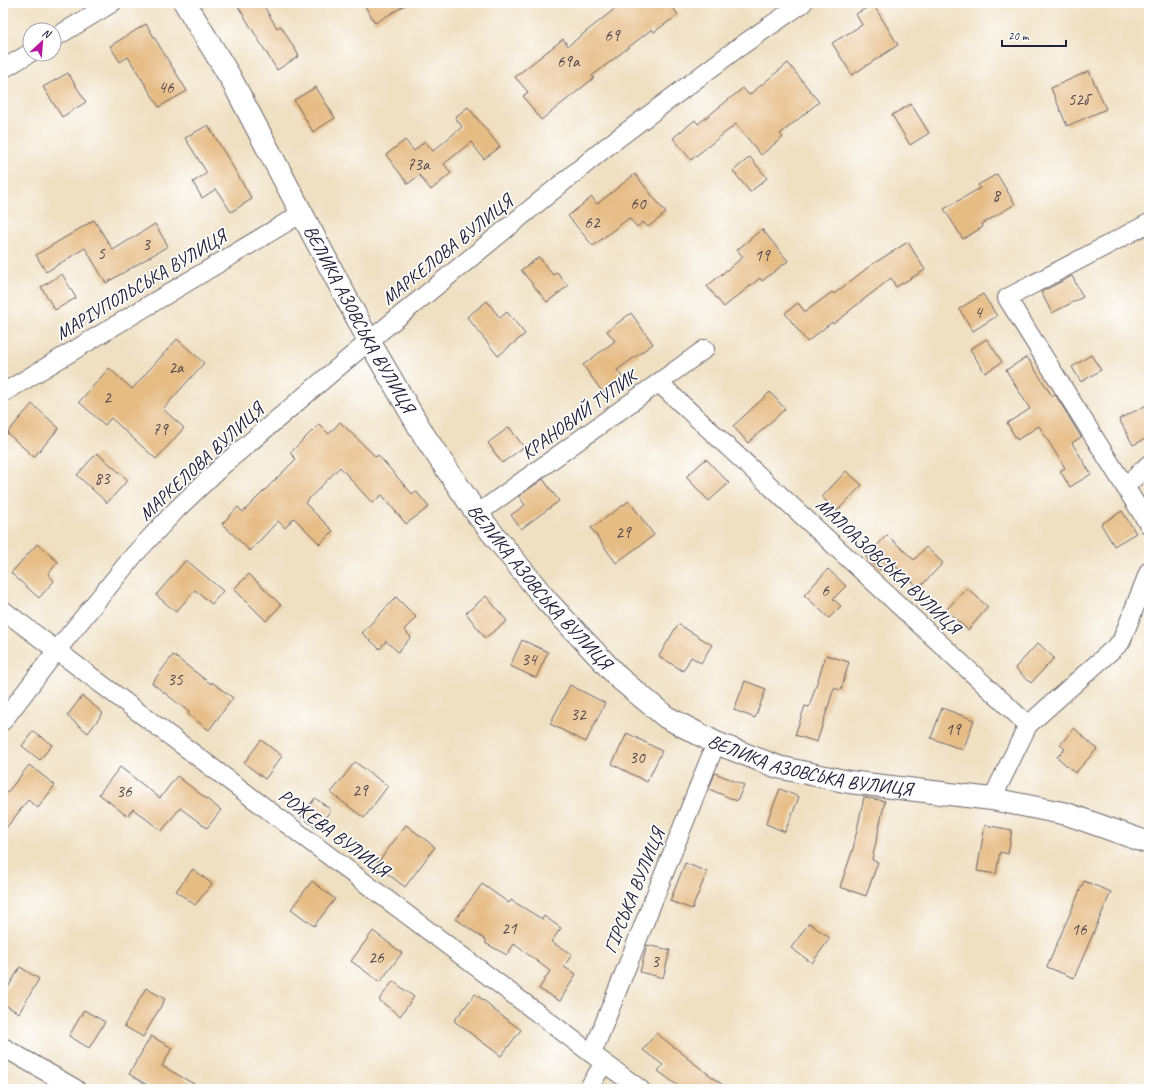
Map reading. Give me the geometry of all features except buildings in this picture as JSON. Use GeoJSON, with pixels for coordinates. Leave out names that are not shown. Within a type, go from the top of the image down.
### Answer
{"type":"FeatureCollection","features":[{"type":"Feature","properties":{"kind":"street"},"geometry":{"type":"LineString","coordinates":[[62,33],[112,3]]}},
{"type":"Feature","properties":{"kind":"street","name":"ВЕЛИКА АЗОВСЬКА ВУЛИЦЯ"},"geometry":{"type":"LineString","coordinates":[[186,3],[230,77],[369,341],[425,437],[477,514],[546,600],[619,678],[666,716],[716,743],[778,767],[849,782],[992,799],[1067,814],[1149,843]]}},
{"type":"Feature","properties":{"kind":"street","name":"МАРКЕЛОВА ВУЛИЦЯ"},"geometry":{"type":"LineString","coordinates":[[3,721],[57,650],[134,555],[177,509],[222,466],[369,341],[605,148],[735,50],[803,3]]}},
{"type":"Feature","properties":{"kind":"street"},"geometry":{"type":"LineString","coordinates":[[3,69],[22,58]]}},
{"type":"Feature","properties":{"kind":"street","name":"МАРІУПОЛЬСЬКА ВУЛИЦЯ"},"geometry":{"type":"LineString","coordinates":[[3,393],[302,213]]}},
{"type":"Feature","properties":{"kind":"street"},"geometry":{"type":"LineString","coordinates":[[1149,224],[1007,298],[1149,525]]}},
{"type":"Feature","properties":{"kind":"street","name":"КРАНОВИЙ ТУПИК"},"geometry":{"type":"LineString","coordinates":[[477,514],[706,349]]}},
{"type":"Feature","properties":{"kind":"street","name":"МАЛОАЗОВСЬКА ВУЛИЦЯ"},"geometry":{"type":"LineString","coordinates":[[659,383],[1028,725]]}},
{"type":"Feature","properties":{"kind":"street"},"geometry":{"type":"LineString","coordinates":[[1125,486],[1149,464]]}},
{"type":"Feature","properties":{"kind":"street"},"geometry":{"type":"LineString","coordinates":[[992,799],[1028,725],[1121,642],[1149,571]]}},
{"type":"Feature","properties":{"kind":"street","name":"РОЖЕВА ВУЛИЦЯ"},"geometry":{"type":"LineString","coordinates":[[3,610],[598,1059],[640,1089]]}},
{"type":"Feature","properties":{"kind":"street","name":"ГІРСЬКА ВУЛИЦЯ"},"geometry":{"type":"LineString","coordinates":[[588,1089],[716,743]]}},
{"type":"Feature","properties":{"kind":"street"},"geometry":{"type":"LineString","coordinates":[[3,1047],[76,1089]]}}]}
